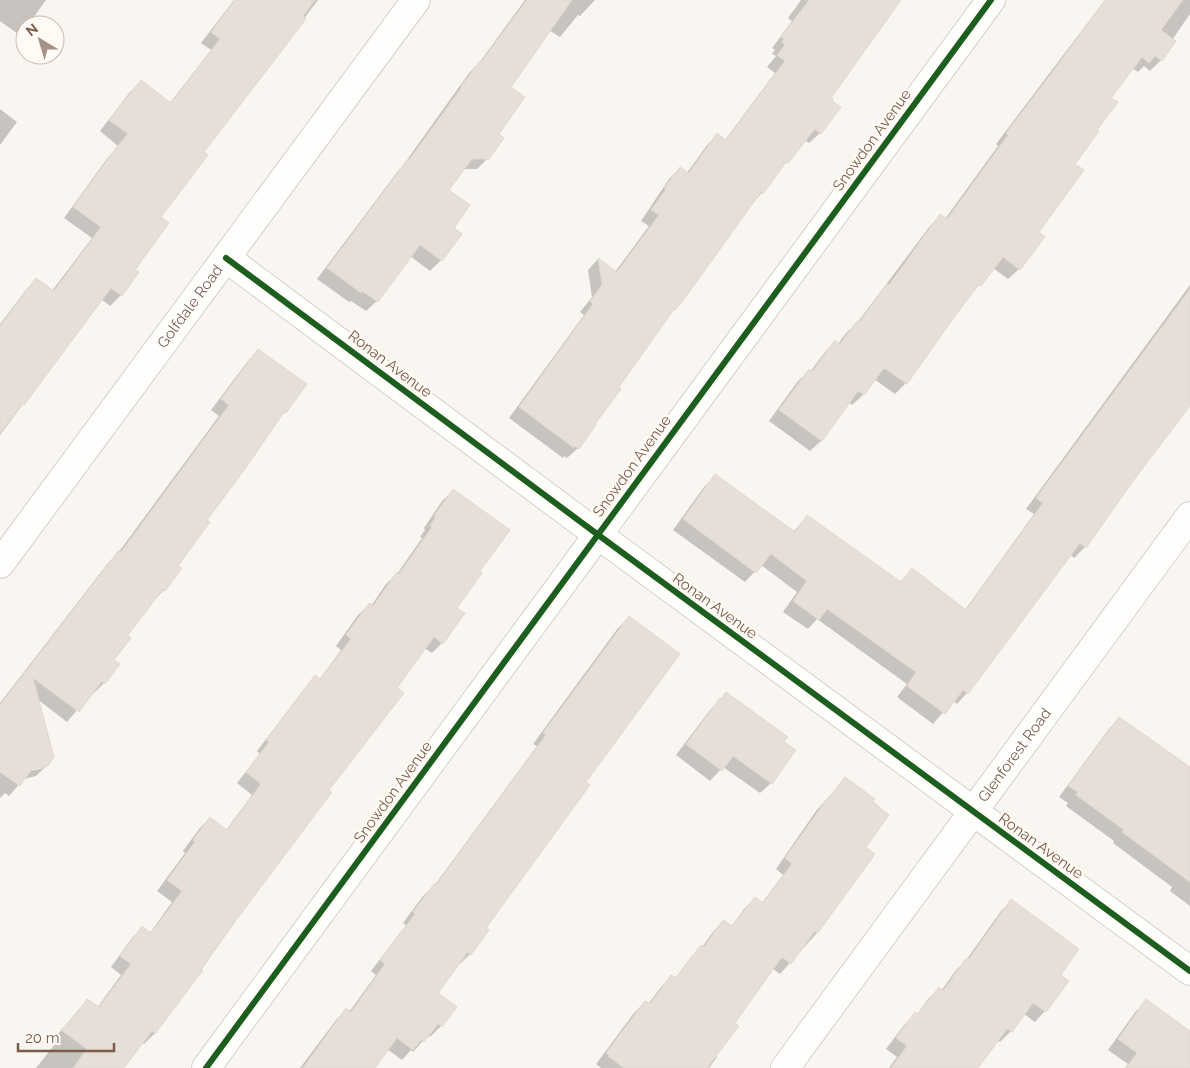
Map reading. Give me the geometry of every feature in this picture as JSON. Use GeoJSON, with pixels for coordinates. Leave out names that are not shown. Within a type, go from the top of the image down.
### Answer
{"type":"FeatureCollection","features":[{"type":"Feature","properties":{"kind":"street","name":"Golfdale Road"},"geometry":{"type":"LineString","coordinates":[[0,564],[416,0]]}},
{"type":"Feature","properties":{"kind":"street","name":"Snowdon Avenue"},"geometry":{"type":"LineString","coordinates":[[206,1068],[991,0]]}},
{"type":"Feature","properties":{"kind":"street","name":"Ronan Avenue"},"geometry":{"type":"LineString","coordinates":[[226,258],[1190,971]]}},
{"type":"Feature","properties":{"kind":"street","name":"Glenforest Road"},"geometry":{"type":"LineString","coordinates":[[785,1068],[1190,516]]}},
{"type":"Feature","properties":{"kind":"building"},"geometry":{"type":"Polygon","coordinates":[[[235,0],[315,0],[303,16],[306,19],[204,152],[208,155],[161,217],[169,223],[135,270],[139,272],[122,296],[111,288],[24,405],[22,404],[0,433],[0,326],[36,278],[54,291],[101,227],[73,207],[128,134],[109,120],[141,80],[171,103],[220,39],[211,32],[235,0]]]}},
{"type":"Feature","properties":{"kind":"building"},"geometry":{"type":"Polygon","coordinates":[[[527,0],[572,0],[511,87],[525,97],[499,134],[504,138],[489,159],[472,159],[449,190],[470,205],[454,228],[462,234],[442,261],[420,245],[378,302],[362,291],[361,293],[327,268],[527,0]]]}},
{"type":"Feature","properties":{"kind":"building"},"geometry":{"type":"Polygon","coordinates":[[[809,0],[901,0],[831,98],[833,99],[832,101],[841,107],[821,134],[815,129],[788,163],[786,162],[763,194],[761,192],[685,298],[674,309],[619,387],[621,389],[579,449],[575,446],[574,448],[519,407],[593,304],[590,301],[602,285],[598,258],[617,272],[659,215],[651,210],[666,189],[664,188],[680,167],[689,173],[717,133],[726,140],[785,61],[777,55],[785,45],[782,42],[784,39],[781,37],[809,0]]]}},
{"type":"Feature","properties":{"kind":"building"},"geometry":{"type":"Polygon","coordinates":[[[1105,0],[1183,0],[1161,30],[1176,41],[1162,61],[1155,56],[1149,63],[1142,57],[1111,98],[1118,102],[1075,164],[1084,170],[1039,232],[1045,237],[1020,270],[1003,257],[981,286],[979,284],[907,384],[884,368],[864,395],[858,391],[822,441],[779,410],[809,369],[812,372],[835,340],[840,344],[857,321],[859,322],[887,284],[889,285],[940,214],[947,219],[1008,135],[1006,133],[1105,0]]]}},
{"type":"Feature","properties":{"kind":"building"},"geometry":{"type":"Polygon","coordinates":[[[1190,289],[1190,406],[1133,481],[1086,548],[1080,543],[968,694],[963,690],[945,714],[907,686],[916,672],[827,609],[819,620],[793,601],[807,581],[771,554],[756,573],[683,519],[715,474],[795,532],[807,515],[901,582],[912,568],[966,610],[1043,503],[1036,498],[1190,289]]]}},
{"type":"Feature","properties":{"kind":"building"},"geometry":{"type":"Polygon","coordinates":[[[258,349],[307,384],[286,413],[284,412],[207,520],[210,522],[178,566],[182,568],[165,591],[163,589],[128,635],[131,638],[114,660],[120,664],[105,684],[102,681],[79,712],[33,678],[54,757],[48,766],[32,769],[20,786],[0,772],[0,705],[119,550],[121,552],[229,405],[221,399],[258,349]]]}},
{"type":"Feature","properties":{"kind":"building"},"geometry":{"type":"Polygon","coordinates":[[[453,489],[510,530],[480,571],[482,573],[457,608],[465,613],[443,644],[434,637],[397,688],[404,693],[329,790],[332,792],[231,927],[201,969],[203,970],[155,1034],[152,1031],[124,1068],[73,1068],[87,1049],[61,1030],[79,1011],[87,999],[99,1007],[131,964],[120,956],[142,926],[151,933],[182,891],[167,880],[195,842],[193,840],[210,817],[227,830],[261,784],[246,772],[269,742],[266,740],[315,675],[320,679],[351,639],[346,635],[369,603],[373,606],[397,572],[399,574],[432,527],[430,526],[435,518],[434,516],[453,489]]]}},
{"type":"Feature","properties":{"kind":"building"},"geometry":{"type":"Polygon","coordinates":[[[629,616],[680,654],[586,782],[590,785],[486,928],[489,930],[471,955],[468,952],[438,993],[457,1007],[442,1027],[438,1024],[424,1042],[421,1040],[413,1050],[397,1038],[375,1068],[303,1068],[346,1008],[351,1012],[385,964],[380,960],[415,914],[413,912],[434,884],[436,885],[546,735],[543,733],[629,616]]]}},
{"type":"Feature","properties":{"kind":"building"},"geometry":{"type":"Polygon","coordinates":[[[726,692],[788,737],[784,742],[796,750],[772,784],[733,756],[722,771],[686,744],[726,692]]]}},
{"type":"Feature","properties":{"kind":"building"},"geometry":{"type":"Polygon","coordinates":[[[1119,717],[1190,767],[1190,882],[1122,832],[1124,830],[1076,795],[1078,792],[1068,786],[1119,717]]]}},
{"type":"Feature","properties":{"kind":"building"},"geometry":{"type":"Polygon","coordinates":[[[845,777],[875,799],[872,801],[889,815],[866,847],[875,854],[817,934],[815,931],[791,964],[782,957],[735,1023],[739,1026],[707,1068],[624,1068],[608,1056],[606,1053],[645,1001],[651,1003],[671,975],[676,978],[701,945],[704,947],[723,920],[732,926],[755,897],[763,903],[792,864],[785,858],[845,777]]]}},
{"type":"Feature","properties":{"kind":"building"},"geometry":{"type":"Polygon","coordinates":[[[1011,899],[1079,949],[1061,975],[1069,981],[1046,1012],[1033,1003],[1012,1032],[1007,1029],[978,1068],[891,1068],[907,1046],[896,1038],[915,1012],[918,1014],[939,987],[943,991],[966,958],[969,959],[1011,899]]]}},
{"type":"Feature","properties":{"kind":"building"},"geometry":{"type":"Polygon","coordinates":[[[1146,999],[1190,1031],[1190,1068],[1126,1068],[1137,1053],[1118,1039],[1146,999]]]}},
{"type":"Feature","properties":{"kind":"cycle path"},"geometry":{"type":"LineString","coordinates":[[206,1068],[991,0]]}},
{"type":"Feature","properties":{"kind":"cycle path"},"geometry":{"type":"LineString","coordinates":[[226,258],[1190,971]]}}]}
